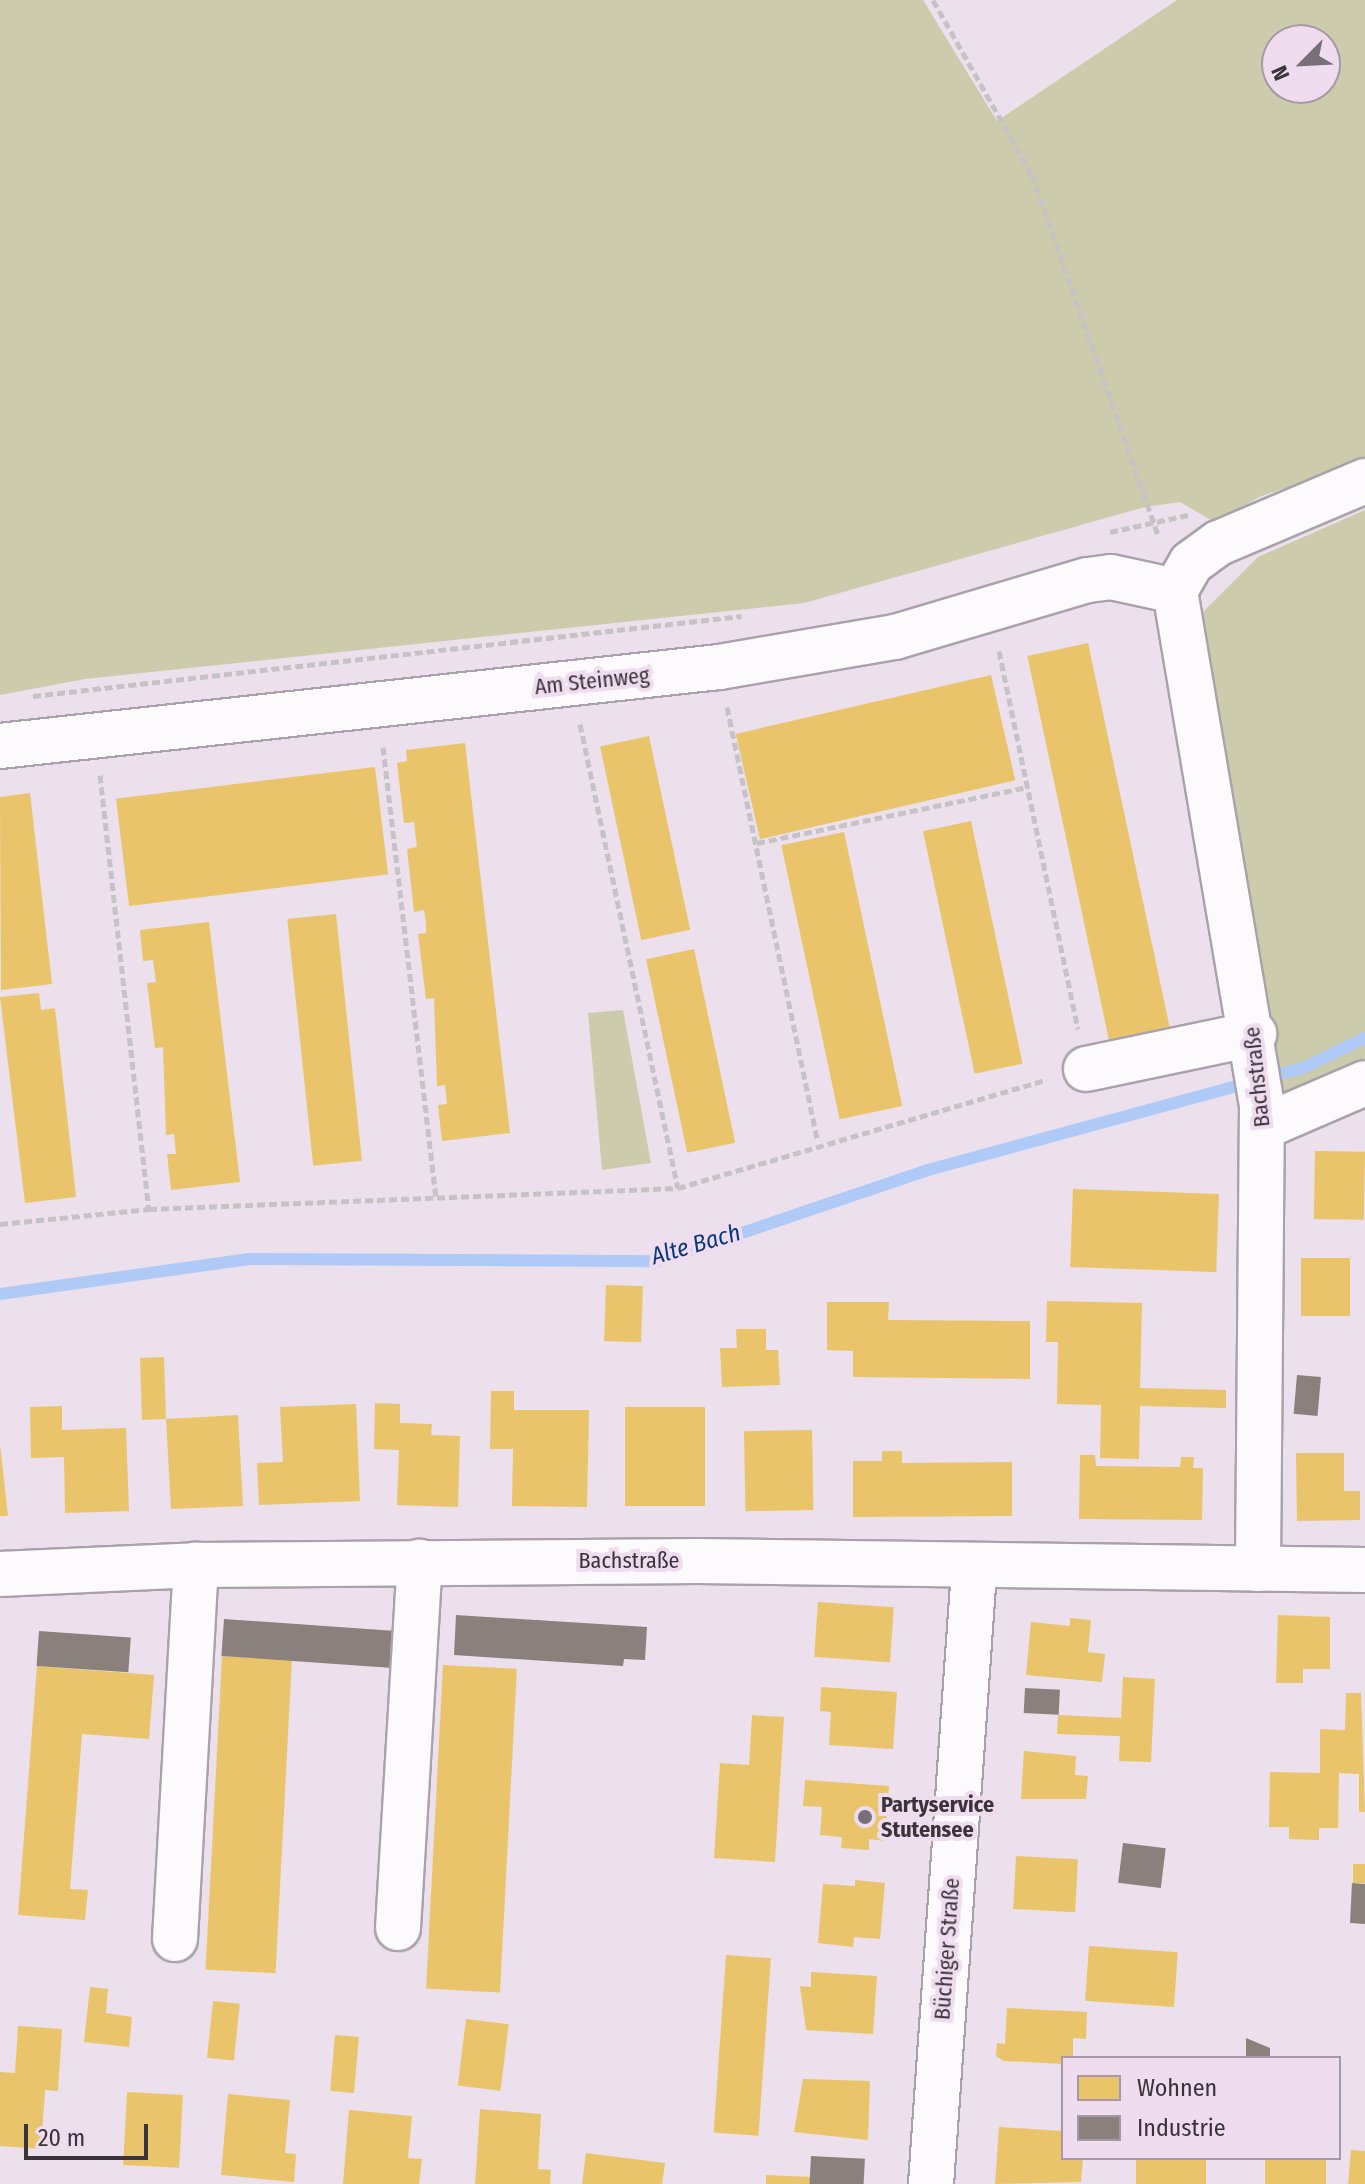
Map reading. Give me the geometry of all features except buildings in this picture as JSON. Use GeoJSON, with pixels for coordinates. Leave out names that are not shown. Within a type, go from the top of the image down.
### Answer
{"type":"FeatureCollection","features":[{"type":"Feature","properties":{"kind":"street"},"geometry":{"type":"LineString","coordinates":[[1175,591],[1191,563],[1228,537],[1365,481]]}},
{"type":"Feature","properties":{"kind":"street","name":"Am Steinweg"},"geometry":{"type":"LineString","coordinates":[[0,746],[378,702],[719,667],[895,637],[990,607],[1111,577],[1175,591]]}},
{"type":"Feature","properties":{"kind":"street","name":"Bachstraße"},"geometry":{"type":"LineString","coordinates":[[1175,591],[1256,1046],[1263,1116],[1258,1569]]}},
{"type":"Feature","properties":{"kind":"street"},"geometry":{"type":"LineString","coordinates":[[1086,1069],[1256,1046]]}},
{"type":"Feature","properties":{"kind":"street"},"geometry":{"type":"LineString","coordinates":[[1263,1116],[1365,1083]]}},
{"type":"Feature","properties":{"kind":"street"},"geometry":{"type":"LineString","coordinates":[[398,1928],[420,1562]]}},
{"type":"Feature","properties":{"kind":"street","name":"Bachstraße"},"geometry":{"type":"LineString","coordinates":[[0,1574],[196,1565],[420,1562],[974,1570],[1365,1570]]}},
{"type":"Feature","properties":{"kind":"street"},"geometry":{"type":"LineString","coordinates":[[175,1939],[196,1565]]}},
{"type":"Feature","properties":{"kind":"street","name":"Büchiger Straße"},"geometry":{"type":"LineString","coordinates":[[931,2184],[974,1570]]}},
{"type":"Feature","properties":{"kind":"street"},"geometry":{"type":"LineString","coordinates":[[0,1574],[0,1584]]}},
{"type":"Feature","properties":{"kind":"path"},"geometry":{"type":"LineString","coordinates":[[933,0],[1032,175],[1154,519],[1103,533]]}},
{"type":"Feature","properties":{"kind":"path"},"geometry":{"type":"LineString","coordinates":[[0,1224],[149,1209],[678,1188],[818,1141],[1086,1069],[990,607]]}},
{"type":"Feature","properties":{"kind":"path"},"geometry":{"type":"LineString","coordinates":[[28,696],[758,614]]}},
{"type":"Feature","properties":{"kind":"path"},"geometry":{"type":"LineString","coordinates":[[719,667],[818,1141]]}},
{"type":"Feature","properties":{"kind":"path"},"geometry":{"type":"LineString","coordinates":[[571,684],[678,1188]]}},
{"type":"Feature","properties":{"kind":"path"},"geometry":{"type":"LineString","coordinates":[[378,702],[436,1197]]}},
{"type":"Feature","properties":{"kind":"path"},"geometry":{"type":"LineString","coordinates":[[95,735],[149,1209]]}},
{"type":"Feature","properties":{"kind":"path"},"geometry":{"type":"LineString","coordinates":[[757,843],[1028,787]]}},
{"type":"Feature","properties":{"kind":"green space"},"geometry":{"type":"Polygon","coordinates":[[[0,0],[923,0],[997,121],[1177,0],[1365,0],[1365,461],[1259,497],[1216,523],[1180,502],[1145,507],[804,603],[85,679],[0,695],[0,0]]]}},
{"type":"Feature","properties":{"kind":"green space"},"geometry":{"type":"Polygon","coordinates":[[[1365,510],[1365,1065],[1278,1101],[1190,625],[1258,557],[1365,510]]]}},
{"type":"Feature","properties":{"kind":"green space"},"geometry":{"type":"Polygon","coordinates":[[[623,1010],[651,1163],[602,1170],[588,1013],[623,1010]]]}},
{"type":"Feature","properties":{"kind":"waterway","name":"Alte Bach"},"geometry":{"type":"LineString","coordinates":[[0,1294],[248,1259],[659,1261],[928,1170],[1303,1068],[1365,1038]]}},
{"type":"Feature","properties":{"kind":"place","name":"Partyservice Stutensee"},"geometry":{"type":"Point","coordinates":[865,1817]}}]}
